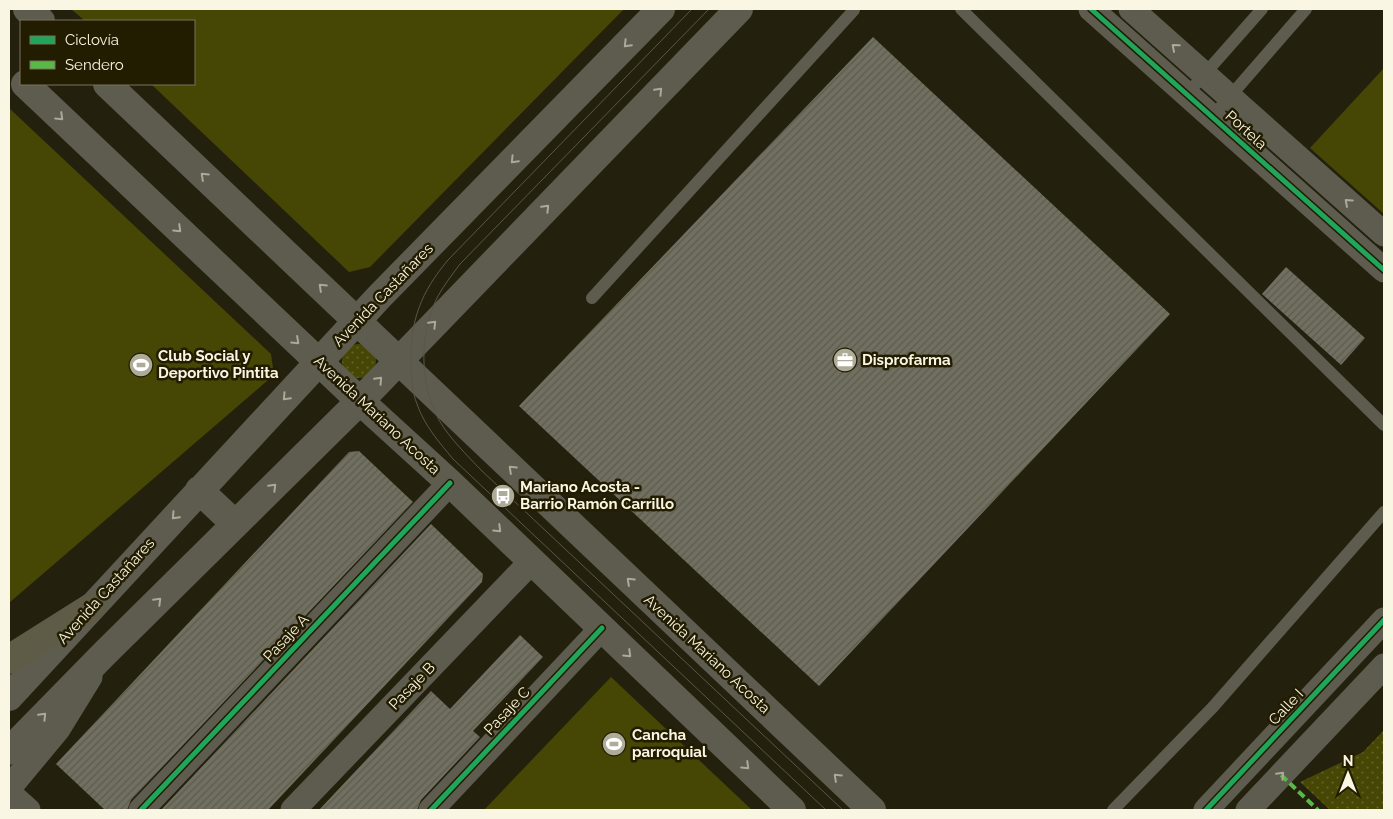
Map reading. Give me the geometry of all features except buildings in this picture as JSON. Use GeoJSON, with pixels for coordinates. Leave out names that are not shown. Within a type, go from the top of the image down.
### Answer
{"type":"FeatureCollection","features":[{"type":"Feature","properties":{"kind":"highway"},"geometry":{"type":"LineString","coordinates":[[9,660],[92,607]]}},
{"type":"Feature","properties":{"kind":"main road"},"geometry":{"type":"LineString","coordinates":[[27,9],[40,20]]}},
{"type":"Feature","properties":{"kind":"main road","name":"Avenida Castañares"},"geometry":{"type":"LineString","coordinates":[[9,697],[357,321],[661,9]]}},
{"type":"Feature","properties":{"kind":"main road"},"geometry":{"type":"LineString","coordinates":[[9,751],[104,654],[360,401],[740,9]]}},
{"type":"Feature","properties":{"kind":"main road"},"geometry":{"type":"LineString","coordinates":[[9,68],[20,79]]}},
{"type":"Feature","properties":{"kind":"main road","name":"Avenida Mariano Acosta"},"geometry":{"type":"LineString","coordinates":[[26,85],[532,561],[792,810]]}},
{"type":"Feature","properties":{"kind":"main road","name":"Avenida Mariano Acosta"},"geometry":{"type":"LineString","coordinates":[[108,85],[399,359],[505,463],[872,810]]}},
{"type":"Feature","properties":{"kind":"main road"},"geometry":{"type":"LineString","coordinates":[[199,490],[235,524]]}},
{"type":"Feature","properties":{"kind":"street","name":"Portela"},"geometry":{"type":"LineString","coordinates":[[1090,9],[1213,116],[1384,270]]}},
{"type":"Feature","properties":{"kind":"street","name":"Portela"},"geometry":{"type":"LineString","coordinates":[[1131,9],[1384,234]]}},
{"type":"Feature","properties":{"kind":"street","name":"Pasaje A"},"geometry":{"type":"LineString","coordinates":[[141,810],[450,484]]}},
{"type":"Feature","properties":{"kind":"street","name":"Pasaje B"},"geometry":{"type":"LineString","coordinates":[[293,810],[532,561]]}},
{"type":"Feature","properties":{"kind":"street","name":"Calle I"},"geometry":{"type":"LineString","coordinates":[[1206,810],[1384,620]]}},
{"type":"Feature","properties":{"kind":"street","name":"Pasaje C"},"geometry":{"type":"LineString","coordinates":[[431,810],[602,628]]}},
{"type":"Feature","properties":{"kind":"street"},"geometry":{"type":"LineString","coordinates":[[9,788],[58,729],[104,654]]}},
{"type":"Feature","properties":{"kind":"street"},"geometry":{"type":"LineString","coordinates":[[1248,810],[1384,666]]}},
{"type":"Feature","properties":{"kind":"street"},"geometry":{"type":"LineString","coordinates":[[9,792],[28,810]]}},
{"type":"Feature","properties":{"kind":"lane"},"geometry":{"type":"LineString","coordinates":[[592,298],[853,9]]}},
{"type":"Feature","properties":{"kind":"lane"},"geometry":{"type":"LineString","coordinates":[[961,9],[1384,424]]}},
{"type":"Feature","properties":{"kind":"lane"},"geometry":{"type":"LineString","coordinates":[[1187,94],[1262,9]]}},
{"type":"Feature","properties":{"kind":"lane"},"geometry":{"type":"LineString","coordinates":[[1213,116],[1306,9]]}},
{"type":"Feature","properties":{"kind":"lane"},"geometry":{"type":"LineString","coordinates":[[1113,810],[1214,707],[1384,512]]}},
{"type":"Feature","properties":{"kind":"shaded area"},"geometry":{"type":"Polygon","coordinates":[[[71,9],[624,9],[370,267],[349,272],[152,85],[195,85],[195,20],[84,20],[71,9]]]}},
{"type":"Feature","properties":{"kind":"shaded area"},"geometry":{"type":"Polygon","coordinates":[[[1384,68],[1384,214],[1310,148],[1384,68]]]}},
{"type":"Feature","properties":{"kind":"shaded area","name":"Club Social y Deportivo Pintita"},"geometry":{"type":"Polygon","coordinates":[[[9,108],[271,354],[274,375],[9,603],[9,108]]]}},
{"type":"Feature","properties":{"kind":"shaded area"},"geometry":{"type":"Polygon","coordinates":[[[359,344],[366,345],[371,349],[375,354],[375,368],[371,373],[366,377],[359,378],[352,377],[347,373],[343,368],[342,361],[343,354],[347,349],[352,345],[359,344]]]}},
{"type":"Feature","properties":{"kind":"shaded area","name":"Cancha parroquial"},"geometry":{"type":"Polygon","coordinates":[[[611,677],[752,810],[484,810],[611,677]]]}},
{"type":"Feature","properties":{"kind":"shaded area"},"geometry":{"type":"Polygon","coordinates":[[[1384,730],[1384,810],[1330,810],[1300,782],[1363,752],[1384,730]]]}},
{"type":"Feature","properties":{"kind":"tram line"},"geometry":{"type":"LineString","coordinates":[[692,9],[448,260],[439,272],[424,296],[415,320],[411,347],[413,389],[420,412],[432,433],[453,459],[826,810]]}},
{"type":"Feature","properties":{"kind":"tram line"},"geometry":{"type":"LineString","coordinates":[[709,9],[460,264],[440,292],[432,310],[425,342],[425,374],[432,406],[443,427],[481,470],[843,810]]}},
{"type":"Feature","properties":{"kind":"marked path"},"geometry":{"type":"LineString","coordinates":[[1281,775],[1318,810]]}},
{"type":"Feature","properties":{"kind":"cycle path"},"geometry":{"type":"LineString","coordinates":[[1091,9],[1384,270]]}},
{"type":"Feature","properties":{"kind":"cycle path"},"geometry":{"type":"LineString","coordinates":[[141,810],[450,483]]}},
{"type":"Feature","properties":{"kind":"cycle path"},"geometry":{"type":"LineString","coordinates":[[1206,810],[1384,620]]}},
{"type":"Feature","properties":{"kind":"cycle path"},"geometry":{"type":"LineString","coordinates":[[431,810],[602,628]]}},
{"type":"Feature","properties":{"kind":"place","name":"Disprofarma"},"geometry":{"type":"Point","coordinates":[845,360]}},
{"type":"Feature","properties":{"kind":"place","name":"Club Social y Deportivo Pintita"},"geometry":{"type":"Point","coordinates":[141,365]}},
{"type":"Feature","properties":{"kind":"place","name":"Mariano Acosta - Barrio Ramón Carrillo"},"geometry":{"type":"Point","coordinates":[503,496]}},
{"type":"Feature","properties":{"kind":"place","name":"Cancha parroquial"},"geometry":{"type":"Point","coordinates":[614,744]}}]}
